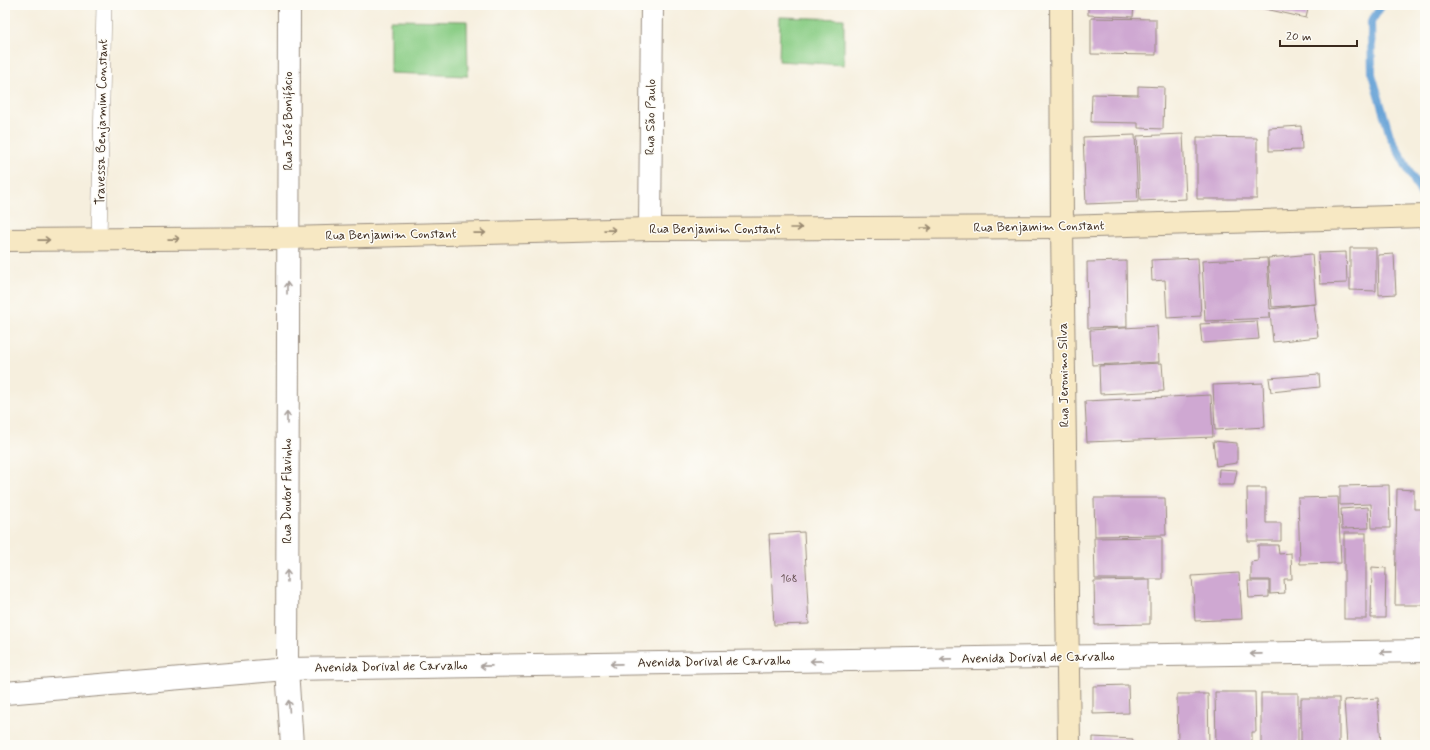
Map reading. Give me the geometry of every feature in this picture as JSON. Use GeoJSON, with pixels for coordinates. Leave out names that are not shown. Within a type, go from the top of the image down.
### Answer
{"type":"FeatureCollection","features":[{"type":"Feature","properties":{"kind":"street","name":"Rua José Bonifácio"},"geometry":{"type":"LineString","coordinates":[[287,238],[289,5]]}},
{"type":"Feature","properties":{"kind":"street","name":"Rua São Paulo"},"geometry":{"type":"LineString","coordinates":[[650,229],[652,5]]}},
{"type":"Feature","properties":{"kind":"street","name":"Rua Jeronimo Silva"},"geometry":{"type":"LineString","coordinates":[[1061,5],[1062,227],[1070,745]]}},
{"type":"Feature","properties":{"kind":"street","name":"Rua Benjamim Constant"},"geometry":{"type":"LineString","coordinates":[[5,240],[287,238],[650,229],[1062,227],[1425,216]]}},
{"type":"Feature","properties":{"kind":"street","name":"Rua Doutor Flavinho"},"geometry":{"type":"LineString","coordinates":[[287,238],[287,668],[292,745]]}},
{"type":"Feature","properties":{"kind":"street","name":"Avenida Dorival de Carvalho"},"geometry":{"type":"LineString","coordinates":[[5,693],[287,668],[1425,651]]}},
{"type":"Feature","properties":{"kind":"lane","name":"Travessa Benjamim Constant"},"geometry":{"type":"LineString","coordinates":[[99,240],[104,5]]}},
{"type":"Feature","properties":{"kind":"green space"},"geometry":{"type":"Polygon","coordinates":[[[780,17],[844,19],[844,65],[779,61],[780,17]]]}},
{"type":"Feature","properties":{"kind":"green space"},"geometry":{"type":"Polygon","coordinates":[[[390,20],[467,21],[468,76],[390,73],[390,20]]]}},
{"type":"Feature","properties":{"kind":"building"},"geometry":{"type":"Polygon","coordinates":[[[1088,5],[1134,5],[1133,17],[1088,15],[1088,5]]]}},
{"type":"Feature","properties":{"kind":"building"},"geometry":{"type":"Polygon","coordinates":[[[1252,5],[1309,5],[1306,18],[1252,5]]]}},
{"type":"Feature","properties":{"kind":"building"},"geometry":{"type":"Polygon","coordinates":[[[1091,18],[1156,19],[1156,55],[1091,54],[1091,18]]]}},
{"type":"Feature","properties":{"kind":"building"},"geometry":{"type":"Polygon","coordinates":[[[1138,86],[1164,87],[1163,129],[1138,128],[1138,123],[1091,122],[1092,94],[1138,95],[1138,86]]]}},
{"type":"Feature","properties":{"kind":"building"},"geometry":{"type":"Polygon","coordinates":[[[1301,126],[1302,150],[1269,151],[1269,128],[1301,126]]]}},
{"type":"Feature","properties":{"kind":"building"},"geometry":{"type":"Polygon","coordinates":[[[1183,134],[1186,199],[1140,201],[1137,136],[1183,134]]]}},
{"type":"Feature","properties":{"kind":"building"},"geometry":{"type":"Polygon","coordinates":[[[1135,135],[1138,202],[1086,204],[1083,137],[1135,135]]]}},
{"type":"Feature","properties":{"kind":"building"},"geometry":{"type":"Polygon","coordinates":[[[1197,137],[1257,138],[1257,199],[1197,199],[1197,137]]]}},
{"type":"Feature","properties":{"kind":"building"},"geometry":{"type":"Polygon","coordinates":[[[1350,248],[1376,248],[1376,291],[1350,290],[1350,248]]]}},
{"type":"Feature","properties":{"kind":"building"},"geometry":{"type":"Polygon","coordinates":[[[1346,252],[1347,283],[1320,284],[1318,253],[1346,252]]]}},
{"type":"Feature","properties":{"kind":"building"},"geometry":{"type":"Polygon","coordinates":[[[1312,254],[1316,304],[1272,307],[1268,258],[1312,254]]]}},
{"type":"Feature","properties":{"kind":"building"},"geometry":{"type":"Polygon","coordinates":[[[1394,254],[1396,294],[1379,295],[1378,255],[1394,254]]]}},
{"type":"Feature","properties":{"kind":"building"},"geometry":{"type":"Polygon","coordinates":[[[1198,258],[1201,316],[1167,318],[1165,280],[1152,281],[1151,260],[1198,258]]]}},
{"type":"Feature","properties":{"kind":"building"},"geometry":{"type":"Polygon","coordinates":[[[1267,258],[1270,309],[1314,304],[1318,337],[1273,342],[1270,312],[1270,318],[1205,321],[1202,261],[1267,258]]]}},
{"type":"Feature","properties":{"kind":"building"},"geometry":{"type":"Polygon","coordinates":[[[1126,261],[1127,327],[1088,328],[1087,262],[1126,261]]]}},
{"type":"Feature","properties":{"kind":"building"},"geometry":{"type":"Polygon","coordinates":[[[1257,321],[1259,339],[1202,343],[1200,324],[1257,321]]]}},
{"type":"Feature","properties":{"kind":"building"},"geometry":{"type":"Polygon","coordinates":[[[1157,326],[1159,362],[1092,365],[1090,330],[1157,326]]]}},
{"type":"Feature","properties":{"kind":"building"},"geometry":{"type":"Polygon","coordinates":[[[1162,363],[1164,391],[1100,394],[1099,366],[1162,363]]]}},
{"type":"Feature","properties":{"kind":"building"},"geometry":{"type":"Polygon","coordinates":[[[1319,374],[1320,387],[1271,392],[1269,378],[1319,374]]]}},
{"type":"Feature","properties":{"kind":"building"},"geometry":{"type":"Polygon","coordinates":[[[1263,383],[1265,427],[1215,430],[1213,385],[1263,383]]]}},
{"type":"Feature","properties":{"kind":"building"},"geometry":{"type":"Polygon","coordinates":[[[1211,395],[1213,437],[1087,442],[1085,401],[1211,395]]]}},
{"type":"Feature","properties":{"kind":"building"},"geometry":{"type":"Polygon","coordinates":[[[1213,441],[1237,443],[1237,463],[1216,466],[1213,441]]]}},
{"type":"Feature","properties":{"kind":"building"},"geometry":{"type":"Polygon","coordinates":[[[1219,469],[1237,470],[1234,485],[1218,485],[1219,469]]]}},
{"type":"Feature","properties":{"kind":"building"},"geometry":{"type":"Polygon","coordinates":[[[1389,485],[1390,528],[1372,528],[1371,504],[1340,505],[1340,486],[1389,485]]]}},
{"type":"Feature","properties":{"kind":"building"},"geometry":{"type":"Polygon","coordinates":[[[1247,488],[1266,488],[1266,523],[1281,523],[1281,541],[1248,541],[1247,488]]]}},
{"type":"Feature","properties":{"kind":"building"},"geometry":{"type":"Polygon","coordinates":[[[1397,489],[1414,490],[1414,509],[1425,509],[1425,605],[1395,605],[1397,489]]]}},
{"type":"Feature","properties":{"kind":"building"},"geometry":{"type":"Polygon","coordinates":[[[1338,497],[1341,563],[1300,564],[1298,498],[1338,497]]]}},
{"type":"Feature","properties":{"kind":"building"},"geometry":{"type":"Polygon","coordinates":[[[1094,498],[1165,498],[1166,535],[1095,536],[1094,498]]]}},
{"type":"Feature","properties":{"kind":"building"},"geometry":{"type":"Polygon","coordinates":[[[1368,507],[1369,528],[1342,529],[1341,509],[1368,507]]]}},
{"type":"Feature","properties":{"kind":"building"},"geometry":{"type":"Polygon","coordinates":[[[804,532],[809,624],[774,625],[769,534],[804,532]]]}},
{"type":"Feature","properties":{"kind":"building"},"geometry":{"type":"Polygon","coordinates":[[[1344,533],[1366,533],[1366,619],[1344,619],[1344,533]]]}},
{"type":"Feature","properties":{"kind":"building"},"geometry":{"type":"Polygon","coordinates":[[[1162,537],[1162,579],[1095,579],[1094,538],[1162,537]]]}},
{"type":"Feature","properties":{"kind":"building"},"geometry":{"type":"Polygon","coordinates":[[[1258,545],[1278,545],[1279,554],[1291,553],[1292,579],[1284,579],[1285,593],[1270,594],[1270,580],[1251,580],[1251,562],[1258,561],[1258,545]]]}},
{"type":"Feature","properties":{"kind":"building"},"geometry":{"type":"Polygon","coordinates":[[[1372,567],[1386,568],[1385,618],[1371,618],[1372,567]]]}},
{"type":"Feature","properties":{"kind":"building"},"geometry":{"type":"Polygon","coordinates":[[[1239,573],[1242,619],[1195,621],[1192,576],[1239,573]]]}},
{"type":"Feature","properties":{"kind":"building"},"geometry":{"type":"Polygon","coordinates":[[[1150,580],[1150,624],[1095,625],[1094,581],[1150,580]]]}},
{"type":"Feature","properties":{"kind":"building"},"geometry":{"type":"Polygon","coordinates":[[[1248,581],[1269,581],[1269,597],[1249,598],[1248,581]]]}},
{"type":"Feature","properties":{"kind":"building"},"geometry":{"type":"Polygon","coordinates":[[[1128,685],[1129,713],[1093,714],[1093,686],[1128,685]]]}},
{"type":"Feature","properties":{"kind":"building"},"geometry":{"type":"Polygon","coordinates":[[[1215,692],[1255,692],[1256,732],[1252,732],[1252,745],[1216,745],[1215,692]]]}},
{"type":"Feature","properties":{"kind":"building"},"geometry":{"type":"Polygon","coordinates":[[[1261,693],[1298,693],[1298,745],[1261,745],[1261,693]]]}},
{"type":"Feature","properties":{"kind":"building"},"geometry":{"type":"Polygon","coordinates":[[[1177,694],[1208,694],[1209,745],[1178,745],[1177,694]]]}},
{"type":"Feature","properties":{"kind":"building"},"geometry":{"type":"Polygon","coordinates":[[[1301,698],[1339,698],[1339,745],[1301,745],[1301,698]]]}},
{"type":"Feature","properties":{"kind":"building"},"geometry":{"type":"Polygon","coordinates":[[[1378,698],[1381,745],[1347,745],[1344,700],[1378,698]]]}},
{"type":"Feature","properties":{"kind":"building"},"geometry":{"type":"Polygon","coordinates":[[[1093,737],[1133,739],[1132,745],[1093,745],[1093,737]]]}},
{"type":"Feature","properties":{"kind":"waterway"},"geometry":{"type":"LineString","coordinates":[[1382,5],[1371,22],[1372,74],[1390,136],[1425,201]]}}]}
